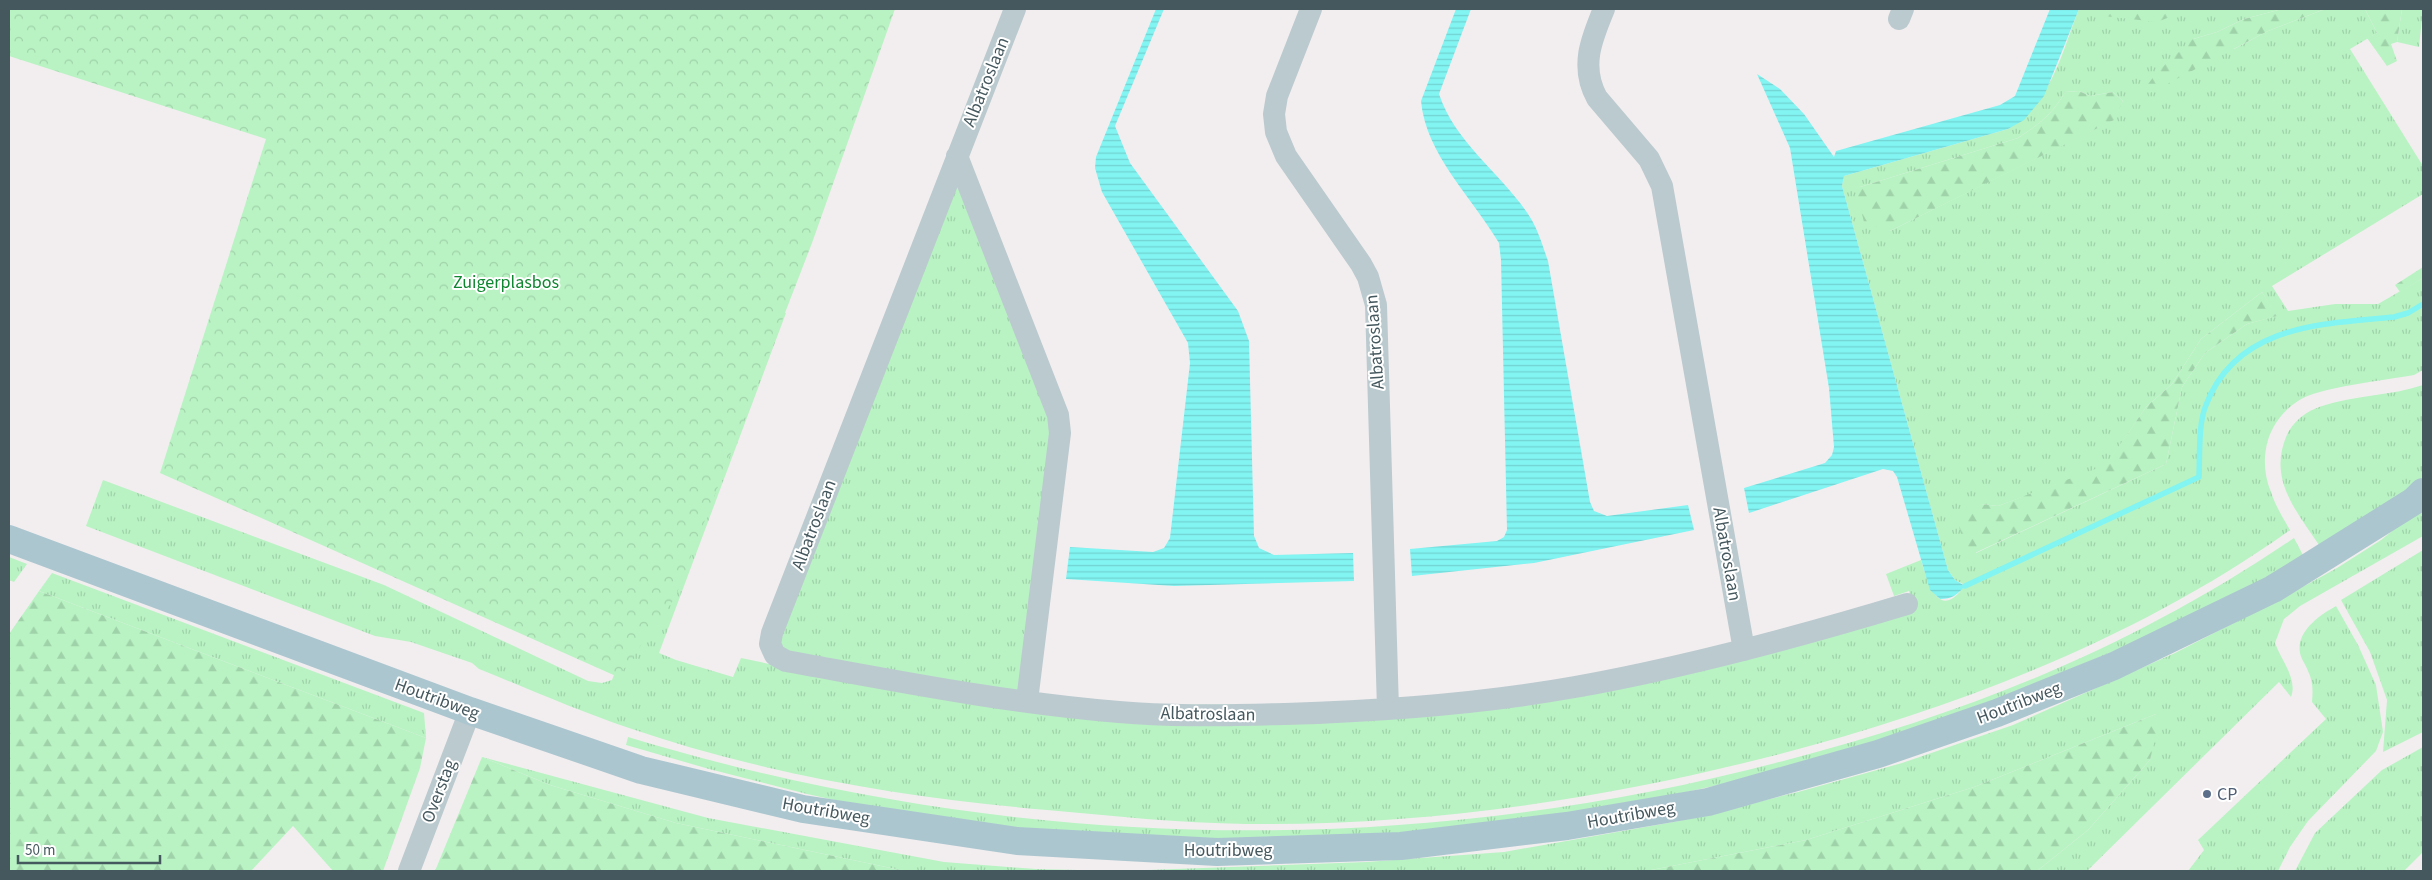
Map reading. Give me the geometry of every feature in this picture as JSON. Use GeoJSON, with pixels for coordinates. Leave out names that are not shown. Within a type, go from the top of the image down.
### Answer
{"type":"FeatureCollection","features":[{"type":"Feature","properties":{"kind":"main road","name":"Houtribweg"},"geometry":{"type":"LineString","coordinates":[[9,539],[470,711],[641,770],[784,805],[1007,839],[1217,852],[1401,846],[1567,826],[1708,802],[1887,751],[1996,713],[2114,666],[2273,589],[2414,501],[2423,492]]}},
{"type":"Feature","properties":{"kind":"street","name":"Albatroslaan"},"geometry":{"type":"LineString","coordinates":[[1015,9],[775,624],[770,644],[775,655],[786,661],[950,691],[1120,712],[1219,715],[1388,710],[1491,700],[1573,688],[1662,670],[1824,629],[1907,604]]}},
{"type":"Feature","properties":{"kind":"street","name":"Albatroslaan"},"geometry":{"type":"LineString","coordinates":[[1311,9],[1276,96],[1274,114],[1280,144],[1361,264],[1368,277],[1376,305],[1388,710]]}},
{"type":"Feature","properties":{"kind":"street","name":"Albatroslaan"},"geometry":{"type":"LineString","coordinates":[[1604,9],[1590,43],[1587,58],[1591,86],[1597,98],[1649,159],[1662,186],[1744,650]]}},
{"type":"Feature","properties":{"kind":"street"},"geometry":{"type":"LineString","coordinates":[[957,156],[1058,414],[1060,433],[1027,701]]}},
{"type":"Feature","properties":{"kind":"street","name":"Overstag"},"geometry":{"type":"LineString","coordinates":[[409,871],[470,711]]}},
{"type":"Feature","properties":{"kind":"green space","name":"Zuigerplasbos"},"geometry":{"type":"Polygon","coordinates":[[[9,9],[895,9],[812,243],[675,598],[618,677],[160,473],[266,139],[9,56],[9,9]]]}},
{"type":"Feature","properties":{"kind":"green space"},"geometry":{"type":"Polygon","coordinates":[[[2079,9],[2282,9],[2244,19],[2217,32],[2193,39],[2234,49],[2268,31],[2325,9],[2365,9],[2377,33],[2350,49],[2423,166],[2423,194],[2272,286],[2288,311],[2335,304],[2378,304],[2423,278],[2423,370],[2414,375],[2336,388],[2308,396],[2298,401],[2284,413],[2273,428],[2268,440],[2265,466],[2273,497],[2290,530],[2232,569],[2172,604],[2046,665],[1914,714],[1780,754],[1648,784],[1582,796],[1448,815],[1381,820],[1246,824],[1196,822],[1146,819],[941,799],[835,782],[783,771],[731,759],[629,728],[479,669],[472,663],[411,642],[375,636],[86,526],[103,480],[384,585],[588,681],[602,683],[612,680],[755,302],[786,313],[659,653],[733,677],[741,658],[874,686],[998,705],[1496,704],[1913,603],[1909,591],[1894,596],[1886,574],[1921,560],[1931,588],[1941,600],[1948,600],[1956,596],[1965,585],[1955,580],[1948,570],[1842,186],[1844,176],[2008,129],[2035,106],[2045,91],[2053,76],[2079,9]],[[2079,91],[2065,92],[2045,118],[2018,138],[1860,187],[1890,231],[2113,120],[2123,101],[2113,92],[2090,96],[2079,91]],[[2262,292],[2201,339],[2172,384],[2146,407],[2106,466],[1998,506],[1981,504],[1976,553],[2166,464],[2182,387],[2205,353],[2247,324],[2276,316],[2262,292]]]}},
{"type":"Feature","properties":{"kind":"green space"},"geometry":{"type":"Polygon","coordinates":[[[2096,9],[2190,9],[2157,22],[2095,15],[2096,9]]]}},
{"type":"Feature","properties":{"kind":"green space"},"geometry":{"type":"Polygon","coordinates":[[[2282,9],[2325,9],[2268,31],[2150,93],[2146,87],[2157,72],[2193,39],[2217,32],[2244,19],[2282,9]]]}},
{"type":"Feature","properties":{"kind":"green space"},"geometry":{"type":"Polygon","coordinates":[[[2365,9],[2402,9],[2397,42],[2391,44],[2397,61],[2387,66],[2367,38],[2377,33],[2365,9]]]}},
{"type":"Feature","properties":{"kind":"green space"},"geometry":{"type":"Polygon","coordinates":[[[2402,9],[2423,9],[2419,47],[2397,42],[2402,9]]]}},
{"type":"Feature","properties":{"kind":"green space"},"geometry":{"type":"Polygon","coordinates":[[[2079,91],[2090,96],[2113,92],[2123,101],[2114,120],[1890,231],[1864,222],[1857,194],[1860,187],[2018,138],[2045,118],[2065,92],[2079,91]]]}},
{"type":"Feature","properties":{"kind":"green space"},"geometry":{"type":"Polygon","coordinates":[[[957,183],[1044,395],[1050,431],[1021,693],[780,652],[780,635],[957,183]]]}},
{"type":"Feature","properties":{"kind":"green space"},"geometry":{"type":"Polygon","coordinates":[[[2423,267],[2423,278],[2400,292],[2395,285],[2423,267]]]}},
{"type":"Feature","properties":{"kind":"green space"},"geometry":{"type":"Polygon","coordinates":[[[2262,292],[2277,316],[2247,324],[2205,353],[2182,387],[2166,464],[1975,553],[1966,551],[1957,520],[1981,504],[1998,506],[2106,465],[2146,407],[2172,384],[2201,339],[2262,292]]]}},
{"type":"Feature","properties":{"kind":"green space"},"geometry":{"type":"Polygon","coordinates":[[[2423,385],[2423,477],[2393,500],[2321,548],[2295,509],[2283,482],[2281,453],[2286,437],[2292,427],[2310,411],[2334,402],[2411,389],[2423,385]]]}},
{"type":"Feature","properties":{"kind":"green space"},"geometry":{"type":"Polygon","coordinates":[[[2423,506],[2423,536],[2300,606],[2284,619],[2275,643],[2291,676],[2293,690],[2291,697],[2279,682],[2087,871],[2037,871],[2088,830],[2150,760],[2156,714],[1974,787],[1806,840],[1646,871],[1120,871],[1366,862],[1504,852],[1679,821],[1798,792],[1902,763],[2013,725],[2175,653],[2337,568],[2381,540],[2423,506]]]}},
{"type":"Feature","properties":{"kind":"green space"},"geometry":{"type":"Polygon","coordinates":[[[2294,538],[2304,557],[2251,587],[2139,641],[1930,726],[1754,777],[1682,793],[1610,808],[1417,834],[1206,840],[1039,830],[880,810],[709,769],[626,745],[628,737],[771,775],[915,803],[1060,822],[1206,830],[1352,828],[1497,816],[1643,793],[1787,760],[1922,720],[1987,697],[2112,643],[2174,612],[2234,577],[2294,538]]]}},
{"type":"Feature","properties":{"kind":"green space"},"geometry":{"type":"Polygon","coordinates":[[[2423,550],[2423,732],[2383,752],[2387,700],[2370,652],[2341,600],[2423,550]]]}},
{"type":"Feature","properties":{"kind":"green space"},"geometry":{"type":"Polygon","coordinates":[[[9,557],[27,564],[14,582],[9,580],[9,557]]]}},
{"type":"Feature","properties":{"kind":"green space"},"geometry":{"type":"Polygon","coordinates":[[[52,573],[424,713],[426,738],[39,591],[52,573]]]}},
{"type":"Feature","properties":{"kind":"green space"},"geometry":{"type":"Polygon","coordinates":[[[39,591],[426,738],[420,768],[383,871],[333,871],[293,826],[251,871],[9,871],[9,634],[39,591]]]}},
{"type":"Feature","properties":{"kind":"green space"},"geometry":{"type":"Polygon","coordinates":[[[2336,606],[2358,645],[2376,685],[2383,732],[2376,751],[2308,821],[2290,847],[2278,871],[2188,871],[2204,850],[2198,840],[2326,719],[2312,702],[2312,682],[2301,655],[2300,645],[2305,631],[2310,625],[2336,606]]]}},
{"type":"Feature","properties":{"kind":"green space"},"geometry":{"type":"Polygon","coordinates":[[[2156,714],[2159,723],[2150,760],[2088,830],[2037,871],[1646,871],[1806,840],[1974,787],[2156,714]]]}},
{"type":"Feature","properties":{"kind":"green space"},"geometry":{"type":"Polygon","coordinates":[[[2423,747],[2423,852],[2404,871],[2295,871],[2315,833],[2382,770],[2423,747]]]}},
{"type":"Feature","properties":{"kind":"green space"},"geometry":{"type":"Polygon","coordinates":[[[482,757],[708,818],[944,862],[1036,869],[1120,871],[905,871],[676,823],[550,785],[482,757]]]}},
{"type":"Feature","properties":{"kind":"green space"},"geometry":{"type":"Polygon","coordinates":[[[482,757],[550,785],[676,823],[905,871],[435,871],[482,757]]]}},
{"type":"Feature","properties":{"kind":"water"},"geometry":{"type":"Polygon","coordinates":[[[1156,9],[1164,9],[1115,126],[1130,163],[1238,311],[1249,341],[1254,536],[1259,548],[1274,555],[1353,553],[1354,581],[1174,586],[1066,579],[1070,547],[1153,552],[1164,548],[1170,538],[1190,363],[1188,343],[1102,192],[1095,168],[1096,157],[1156,9]]]}},
{"type":"Feature","properties":{"kind":"water"},"geometry":{"type":"Polygon","coordinates":[[[1456,9],[1471,9],[1439,94],[1455,127],[1478,156],[1515,196],[1533,223],[1541,242],[1548,261],[1590,502],[1594,511],[1607,516],[1688,505],[1694,530],[1534,563],[1412,576],[1410,549],[1497,541],[1504,537],[1507,530],[1501,260],[1499,243],[1452,175],[1431,140],[1421,101],[1456,9]]]}},
{"type":"Feature","properties":{"kind":"water"},"geometry":{"type":"Polygon","coordinates":[[[2050,9],[2079,9],[2044,96],[2024,120],[2008,129],[1844,176],[1842,186],[1948,570],[1955,580],[1965,586],[1954,596],[1940,599],[1930,590],[1897,477],[1893,471],[1883,469],[1749,513],[1744,488],[1825,463],[1832,455],[1834,447],[1829,388],[1790,148],[1757,74],[1780,89],[1804,114],[1834,157],[1836,151],[2000,105],[2015,96],[2050,9]]]}},
{"type":"Feature","properties":{"kind":"waterway"},"geometry":{"type":"LineString","coordinates":[[1965,586],[2199,477],[2201,431],[2206,405],[2220,378],[2238,358],[2260,343],[2285,333],[2311,327],[2339,322],[2394,317],[2408,313],[2423,304]]}},
{"type":"Feature","properties":{"kind":"place","name":"CP"},"geometry":{"type":"Point","coordinates":[2207,794]}}]}
